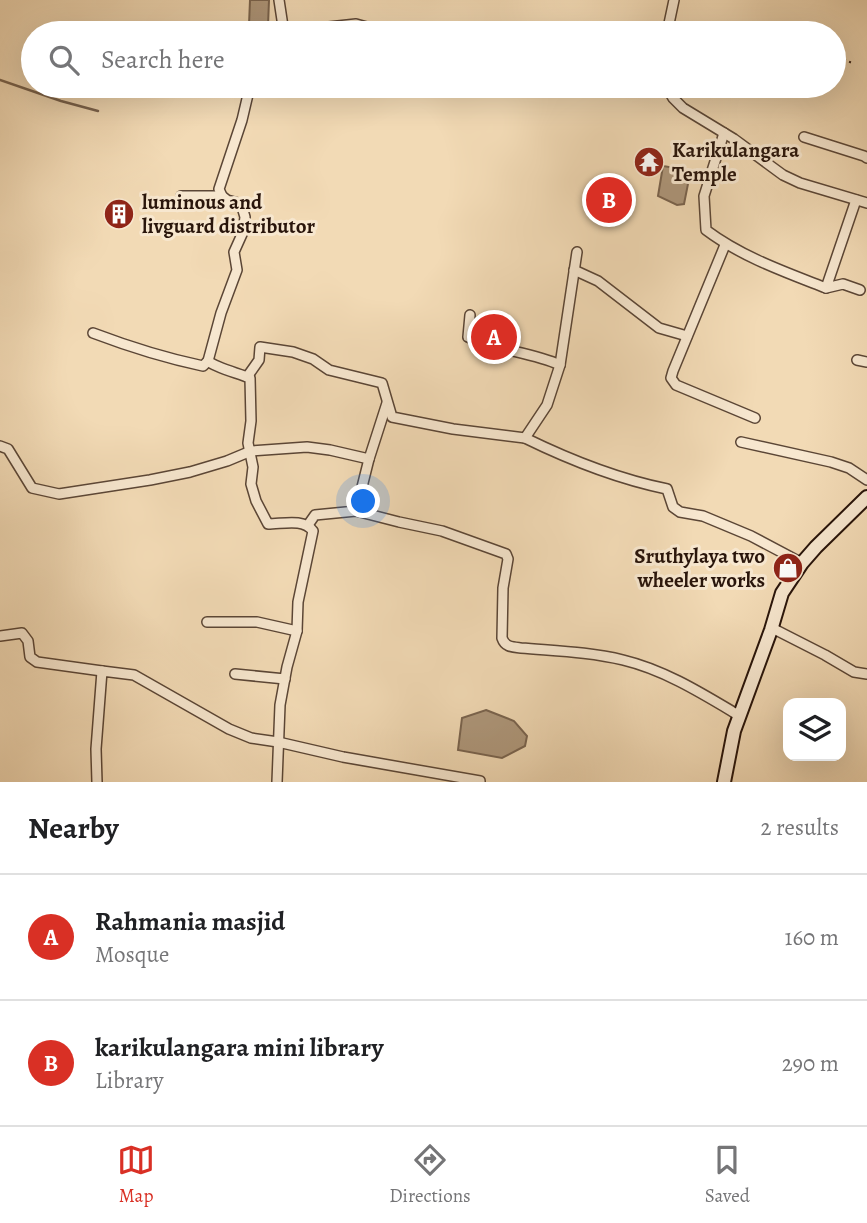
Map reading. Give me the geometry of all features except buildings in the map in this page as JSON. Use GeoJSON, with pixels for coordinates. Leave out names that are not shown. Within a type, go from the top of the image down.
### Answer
{"type":"FeatureCollection","features":[{"type":"Feature","properties":{"kind":"main road"},"geometry":{"type":"LineString","coordinates":[[724,782],[734,731],[782,593],[816,547],[867,497]]}},
{"type":"Feature","properties":{"kind":"street"},"geometry":{"type":"LineString","coordinates":[[279,0],[282,21]]}},
{"type":"Feature","properties":{"kind":"street"},"geometry":{"type":"LineString","coordinates":[[670,21],[674,0]]}},
{"type":"Feature","properties":{"kind":"street"},"geometry":{"type":"LineString","coordinates":[[93,333],[137,350],[181,362],[203,366],[208,361],[221,313],[237,270],[234,252],[243,232],[245,217],[242,207],[238,202],[222,196],[219,189],[247,98]]}},
{"type":"Feature","properties":{"kind":"street"},"geometry":{"type":"LineString","coordinates":[[673,98],[683,108],[783,175],[800,183],[867,203]]}},
{"type":"Feature","properties":{"kind":"street"},"geometry":{"type":"LineString","coordinates":[[724,133],[704,196],[706,230],[725,244],[772,267],[826,288],[843,284],[860,290]]}},
{"type":"Feature","properties":{"kind":"street"},"geometry":{"type":"LineString","coordinates":[[804,137],[867,158]]}},
{"type":"Feature","properties":{"kind":"street"},"geometry":{"type":"LineString","coordinates":[[181,197],[222,196]]}},
{"type":"Feature","properties":{"kind":"street"},"geometry":{"type":"LineString","coordinates":[[826,288],[856,200]]}},
{"type":"Feature","properties":{"kind":"street"},"geometry":{"type":"LineString","coordinates":[[725,244],[671,378],[676,385],[755,418]]}},
{"type":"Feature","properties":{"kind":"street"},"geometry":{"type":"LineString","coordinates":[[526,438],[547,405],[560,365],[577,253]]}},
{"type":"Feature","properties":{"kind":"street"},"geometry":{"type":"LineString","coordinates":[[574,270],[598,281],[659,328],[687,336]]}},
{"type":"Feature","properties":{"kind":"street"},"geometry":{"type":"LineString","coordinates":[[470,315],[468,337],[560,365]]}},
{"type":"Feature","properties":{"kind":"street"},"geometry":{"type":"LineString","coordinates":[[247,377],[259,360],[260,347],[313,359],[329,370],[382,383],[392,417],[453,429],[526,438],[562,456],[627,480],[667,489],[673,506],[680,512],[703,516],[739,531],[802,563]]}},
{"type":"Feature","properties":{"kind":"street"},"geometry":{"type":"LineString","coordinates":[[208,361],[213,366],[250,378],[251,421],[248,443],[253,467],[251,484],[256,502],[268,524],[299,523],[308,525],[313,531],[298,602],[297,631],[280,705],[277,782]]}},
{"type":"Feature","properties":{"kind":"street"},"geometry":{"type":"LineString","coordinates":[[356,511],[387,401]]}},
{"type":"Feature","properties":{"kind":"street"},"geometry":{"type":"LineString","coordinates":[[741,442],[831,462],[849,468],[867,480]]}},
{"type":"Feature","properties":{"kind":"street"},"geometry":{"type":"LineString","coordinates":[[0,446],[8,449],[32,488],[59,494],[190,472],[227,461],[251,450],[307,447],[369,459]]}},
{"type":"Feature","properties":{"kind":"street"},"geometry":{"type":"LineString","coordinates":[[308,525],[315,515],[356,511],[442,531],[506,554],[508,559],[503,588],[504,643],[509,646],[596,655],[625,661],[674,679],[740,716]]}},
{"type":"Feature","properties":{"kind":"street"},"geometry":{"type":"LineString","coordinates":[[207,622],[257,622],[297,631]]}},
{"type":"Feature","properties":{"kind":"street"},"geometry":{"type":"LineString","coordinates":[[772,628],[854,672],[867,674]]}},
{"type":"Feature","properties":{"kind":"street"},"geometry":{"type":"LineString","coordinates":[[0,636],[22,633],[28,641],[30,657],[37,662],[134,675],[229,729],[251,738],[480,782]]}},
{"type":"Feature","properties":{"kind":"street"},"geometry":{"type":"LineString","coordinates":[[97,782],[96,749],[102,671]]}},
{"type":"Feature","properties":{"kind":"street"},"geometry":{"type":"LineString","coordinates":[[235,674],[285,679]]}},
{"type":"Feature","properties":{"kind":"path"},"geometry":{"type":"LineString","coordinates":[[846,60],[852,63]]}},
{"type":"Feature","properties":{"kind":"shaded area"},"geometry":{"type":"Polygon","coordinates":[[[250,0],[269,0],[268,21],[249,21],[250,0]]]}},
{"type":"Feature","properties":{"kind":"shaded area"},"geometry":{"type":"Polygon","coordinates":[[[663,166],[681,169],[682,179],[688,184],[684,204],[677,205],[658,196],[663,166]]]}},
{"type":"Feature","properties":{"kind":"shaded area"},"geometry":{"type":"Polygon","coordinates":[[[486,710],[514,721],[527,736],[525,746],[502,758],[458,750],[462,718],[486,710]]]}},
{"type":"Feature","properties":{"kind":"waterway"},"geometry":{"type":"LineString","coordinates":[[0,80],[21,87]]}},
{"type":"Feature","properties":{"kind":"waterway"},"geometry":{"type":"LineString","coordinates":[[52,98],[98,111]]}},
{"type":"Feature","properties":{"kind":"place","name":"Karikulangara Temple"},"geometry":{"type":"Point","coordinates":[649,162]}},
{"type":"Feature","properties":{"kind":"place","name":"karikulangara mini library"},"geometry":{"type":"Point","coordinates":[609,200]}},
{"type":"Feature","properties":{"kind":"place","name":"luminous and livguard distributor"},"geometry":{"type":"Point","coordinates":[119,214]}},
{"type":"Feature","properties":{"kind":"place","name":"Rahmania masjid"},"geometry":{"type":"Point","coordinates":[494,337]}},
{"type":"Feature","properties":{"kind":"place","name":"Sruthylaya two wheeler works"},"geometry":{"type":"Point","coordinates":[788,568]}}]}
